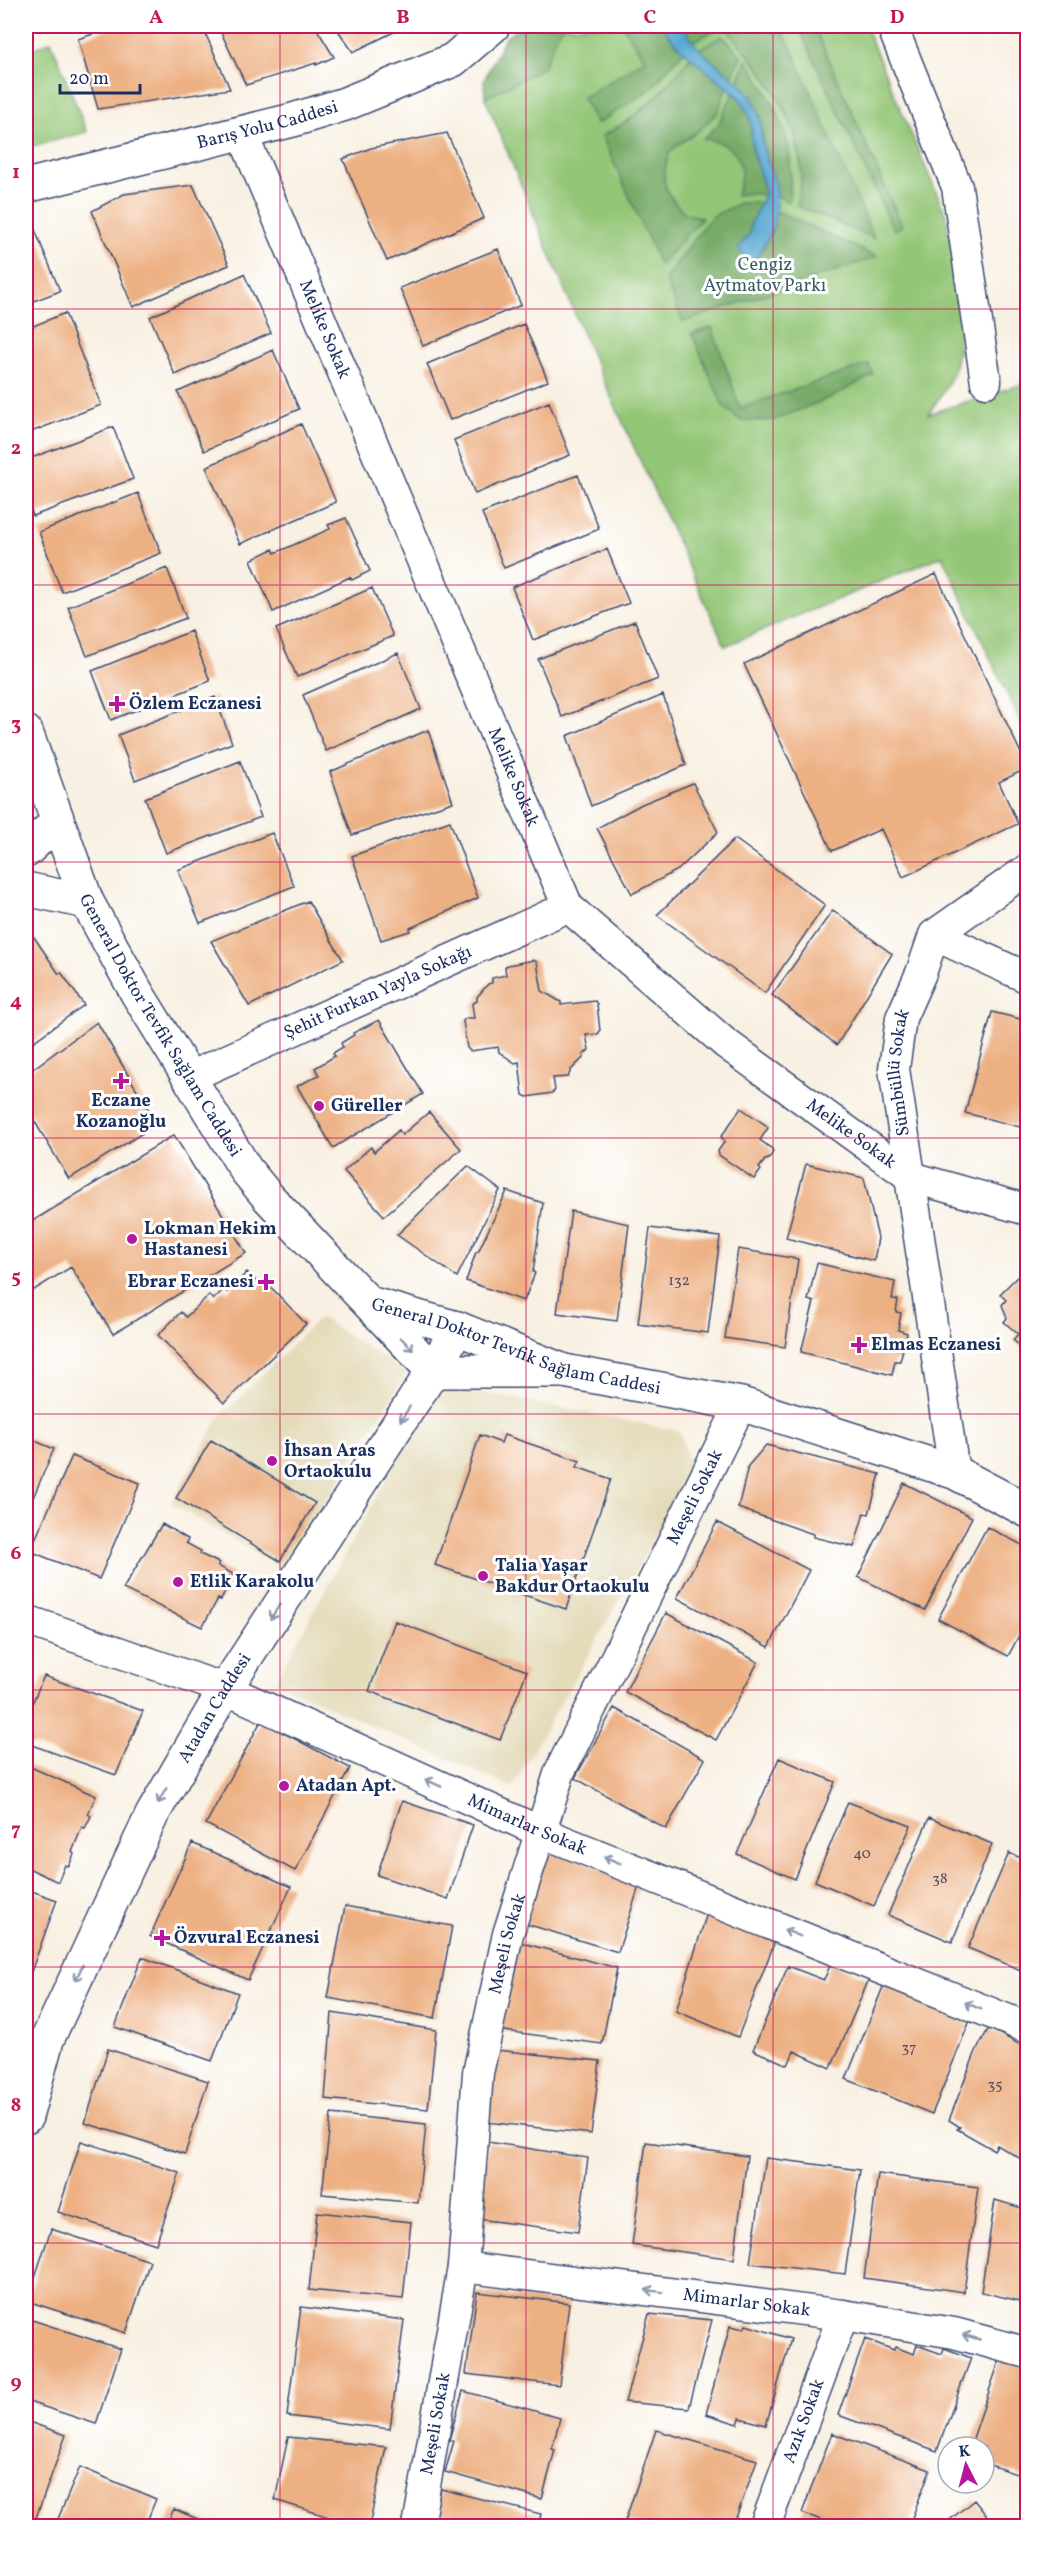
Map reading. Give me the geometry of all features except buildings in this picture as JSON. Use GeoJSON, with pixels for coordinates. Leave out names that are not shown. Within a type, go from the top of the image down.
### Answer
{"type":"FeatureCollection","features":[{"type":"Feature","properties":{"kind":"main road","name":"Barış Yolu Caddesi"},"geometry":{"type":"LineString","coordinates":[[26,186],[242,133],[345,104],[453,60],[493,26]]}},
{"type":"Feature","properties":{"kind":"main road","name":"General Doktor Tevfik Sağlam Caddesi"},"geometry":{"type":"LineString","coordinates":[[26,732],[87,902],[137,993],[246,1170],[268,1198],[366,1302],[457,1328],[564,1371],[741,1404],[954,1472],[1028,1511]]}},
{"type":"Feature","properties":{"kind":"main road"},"geometry":{"type":"LineString","coordinates":[[26,851],[57,822]]}},
{"type":"Feature","properties":{"kind":"main road"},"geometry":{"type":"LineString","coordinates":[[26,889],[87,902]]}},
{"type":"Feature","properties":{"kind":"main road"},"geometry":{"type":"LineString","coordinates":[[366,1302],[433,1371],[564,1371]]}},
{"type":"Feature","properties":{"kind":"main road","name":"Atadan Caddesi"},"geometry":{"type":"LineString","coordinates":[[26,2117],[47,2040],[152,1815],[225,1689],[433,1371],[457,1328]]}},
{"type":"Feature","properties":{"kind":"street"},"geometry":{"type":"LineString","coordinates":[[892,26],[957,187],[986,382]]}},
{"type":"Feature","properties":{"kind":"street","name":"Melike Sokak"},"geometry":{"type":"LineString","coordinates":[[242,133],[568,907],[725,1043],[911,1177],[1028,1210]]}},
{"type":"Feature","properties":{"kind":"street"},"geometry":{"type":"LineString","coordinates":[[934,935],[1028,869]]}},
{"type":"Feature","properties":{"kind":"street","name":"Şehit Furkan Yayla Sokağı"},"geometry":{"type":"LineString","coordinates":[[189,1077],[568,907]]}},
{"type":"Feature","properties":{"kind":"street"},"geometry":{"type":"LineString","coordinates":[[934,935],[1028,978]]}},
{"type":"Feature","properties":{"kind":"street","name":"Sümbüllü Sokak"},"geometry":{"type":"LineString","coordinates":[[934,935],[921,973],[901,1017],[894,1069],[954,1472]]}},
{"type":"Feature","properties":{"kind":"street","name":"Meşeli Sokak"},"geometry":{"type":"LineString","coordinates":[[418,2526],[463,2267],[478,2073],[508,1934],[560,1771],[741,1404]]}},
{"type":"Feature","properties":{"kind":"street","name":"Mimarlar Sokak"},"geometry":{"type":"LineString","coordinates":[[26,1620],[225,1689],[541,1832],[1028,2028]]}},
{"type":"Feature","properties":{"kind":"street","name":"Mimarlar Sokak"},"geometry":{"type":"LineString","coordinates":[[463,2267],[843,2315],[954,2333],[1028,2353]]}},
{"type":"Feature","properties":{"kind":"street","name":"Azık Sokak"},"geometry":{"type":"LineString","coordinates":[[765,2526],[843,2315]]}},
{"type":"Feature","properties":{"kind":"shaded area","name":"İhsan Aras Ortaokulu"},"geometry":{"type":"Polygon","coordinates":[[[320,1317],[407,1373],[282,1569],[171,1503],[218,1419],[320,1317]]]}},
{"type":"Feature","properties":{"kind":"shaded area","name":"Talia Yaşar Bakdur Ortaokulu"},"geometry":{"type":"Polygon","coordinates":[[[438,1384],[679,1431],[693,1471],[512,1788],[275,1682],[438,1384]]]}},
{"type":"Feature","properties":{"kind":"green space","name":"Cengiz Aytmatov Parkı"},"geometry":{"type":"Polygon","coordinates":[[[522,26],[865,26],[946,215],[962,317],[954,372],[928,414],[1019,385],[1027,393],[1027,736],[942,556],[725,646],[591,353],[485,98],[484,80],[505,38],[522,26]]]}},
{"type":"Feature","properties":{"kind":"green space"},"geometry":{"type":"Polygon","coordinates":[[[522,26],[563,26],[543,68],[485,98],[484,80],[505,38],[522,26]]]}},
{"type":"Feature","properties":{"kind":"green space"},"geometry":{"type":"Polygon","coordinates":[[[623,26],[664,26],[668,34],[684,51],[649,90],[597,124],[582,98],[645,60],[623,26]]]}},
{"type":"Feature","properties":{"kind":"green space"},"geometry":{"type":"Polygon","coordinates":[[[684,26],[723,26],[692,42],[684,26]]]}},
{"type":"Feature","properties":{"kind":"green space"},"geometry":{"type":"Polygon","coordinates":[[[740,26],[772,26],[784,35],[874,238],[797,206],[801,179],[800,158],[795,137],[779,99],[768,81],[729,32],[740,26]]]}},
{"type":"Feature","properties":{"kind":"green space"},"geometry":{"type":"Polygon","coordinates":[[[798,26],[814,26],[902,226],[894,230],[798,26]]]}},
{"type":"Feature","properties":{"kind":"green space"},"geometry":{"type":"Polygon","coordinates":[[[722,36],[741,55],[732,77],[699,49],[722,36]]]}},
{"type":"Feature","properties":{"kind":"green space"},"geometry":{"type":"Polygon","coordinates":[[[51,41],[87,132],[26,148],[26,52],[51,41]]]}},
{"type":"Feature","properties":{"kind":"green space"},"geometry":{"type":"Polygon","coordinates":[[[690,57],[726,87],[718,112],[669,154],[664,180],[668,193],[685,213],[702,218],[660,265],[602,136],[640,111],[670,82],[690,57]]]}},
{"type":"Feature","properties":{"kind":"green space"},"geometry":{"type":"Polygon","coordinates":[[[746,60],[776,110],[783,127],[790,162],[788,202],[776,195],[776,187],[763,147],[762,119],[745,88],[738,82],[746,60]]]}},
{"type":"Feature","properties":{"kind":"green space"},"geometry":{"type":"Polygon","coordinates":[[[733,93],[741,100],[749,114],[753,154],[763,184],[764,195],[750,193],[736,195],[741,174],[737,157],[724,145],[703,139],[718,125],[733,93]]]}},
{"type":"Feature","properties":{"kind":"green space"},"geometry":{"type":"Polygon","coordinates":[[[740,203],[762,203],[751,223],[750,234],[744,240],[758,256],[773,229],[774,210],[877,257],[683,322],[665,279],[711,217],[740,203]]]}},
{"type":"Feature","properties":{"kind":"green space"},"geometry":{"type":"Polygon","coordinates":[[[712,327],[740,408],[869,364],[873,375],[834,396],[774,420],[741,421],[723,406],[692,334],[712,327]]]}},
{"type":"Feature","properties":{"kind":"water"},"geometry":{"type":"Polygon","coordinates":[[[664,26],[684,26],[703,53],[744,88],[757,109],[763,147],[775,182],[777,196],[771,234],[755,259],[745,257],[739,247],[750,234],[751,223],[764,195],[764,186],[753,153],[750,117],[739,97],[680,48],[666,32],[664,26]]]}},
{"type":"Feature","properties":{"kind":"place","name":"Özlem Eczanesi"},"geometry":{"type":"Point","coordinates":[117,704]}},
{"type":"Feature","properties":{"kind":"place","name":"Eczane Kozanoğlu"},"geometry":{"type":"Point","coordinates":[121,1081]}},
{"type":"Feature","properties":{"kind":"place","name":"Güreller"},"geometry":{"type":"Point","coordinates":[319,1106]}},
{"type":"Feature","properties":{"kind":"place","name":"Lokman Hekim Hastanesi"},"geometry":{"type":"Point","coordinates":[132,1239]}},
{"type":"Feature","properties":{"kind":"place","name":"Ebrar Eczanesi"},"geometry":{"type":"Point","coordinates":[266,1282]}},
{"type":"Feature","properties":{"kind":"place","name":"Elmas Eczanesi"},"geometry":{"type":"Point","coordinates":[859,1345]}},
{"type":"Feature","properties":{"kind":"place","name":"İhsan Aras Ortaokulu"},"geometry":{"type":"Point","coordinates":[272,1461]}},
{"type":"Feature","properties":{"kind":"place","name":"Talia Yaşar Bakdur Ortaokulu"},"geometry":{"type":"Point","coordinates":[483,1576]}},
{"type":"Feature","properties":{"kind":"place","name":"Etlik Karakolu"},"geometry":{"type":"Point","coordinates":[178,1582]}},
{"type":"Feature","properties":{"kind":"place","name":"Atadan Apt."},"geometry":{"type":"Point","coordinates":[284,1786]}},
{"type":"Feature","properties":{"kind":"place","name":"Özvural Eczanesi"},"geometry":{"type":"Point","coordinates":[162,1938]}}]}
